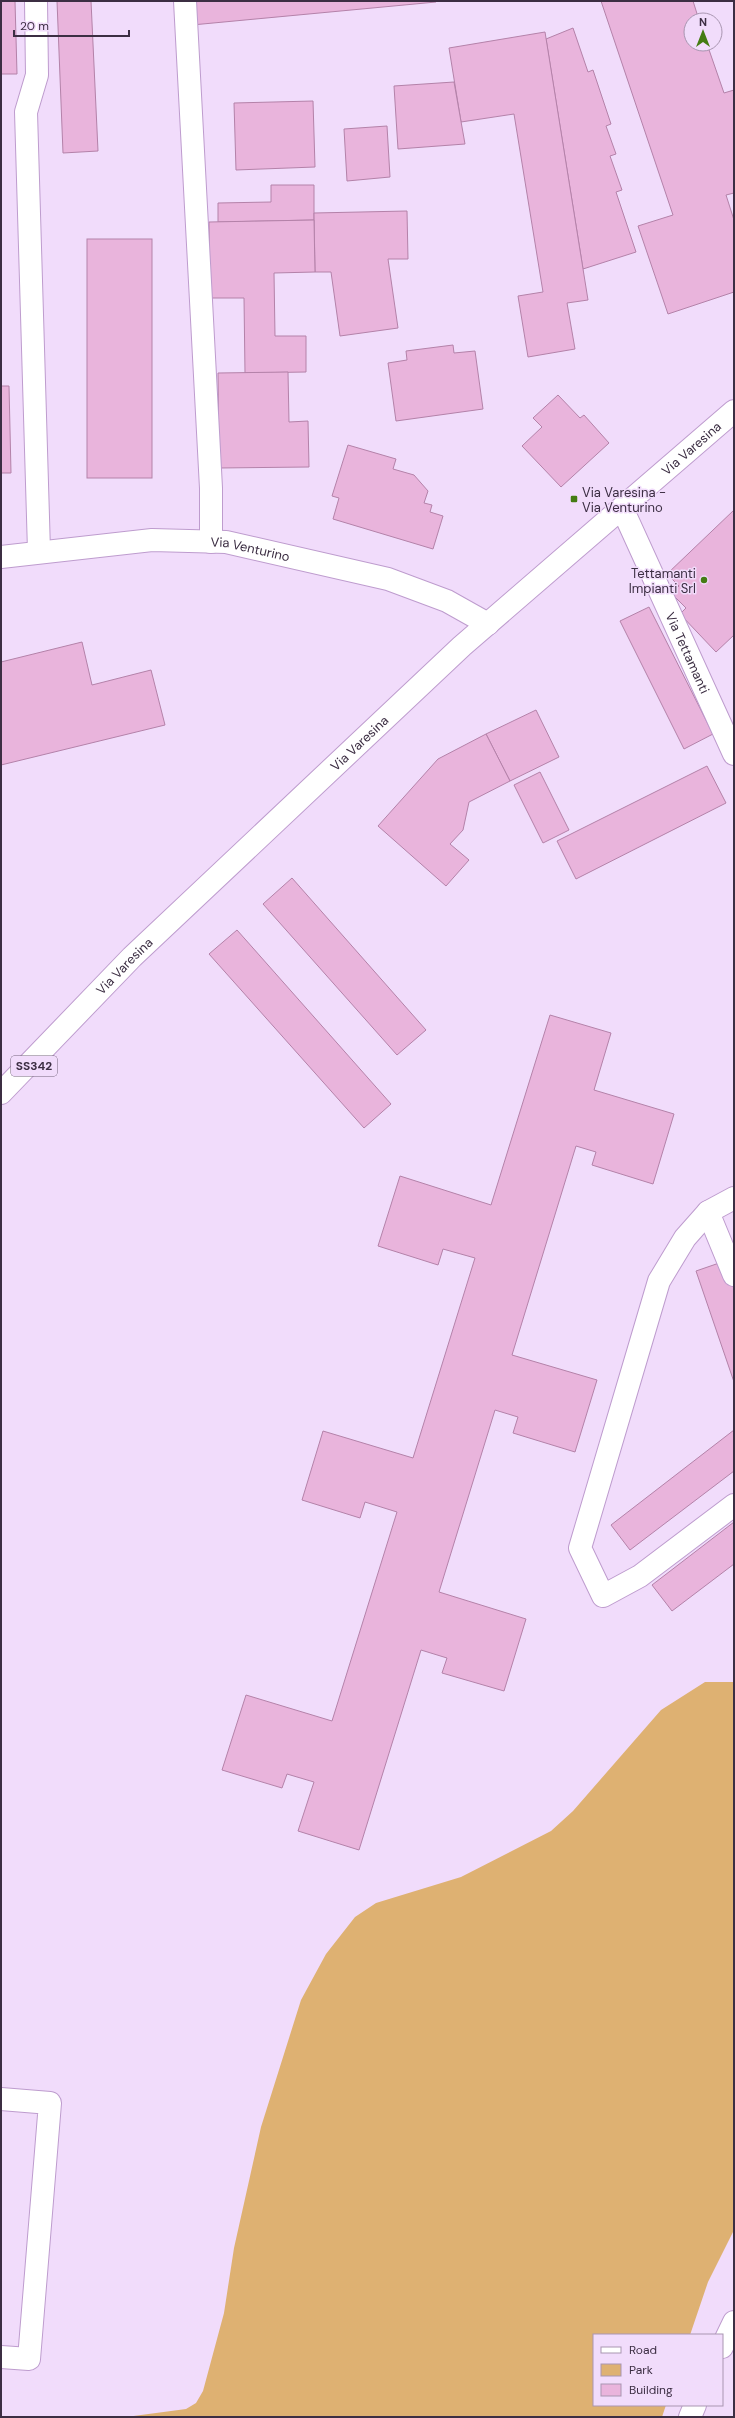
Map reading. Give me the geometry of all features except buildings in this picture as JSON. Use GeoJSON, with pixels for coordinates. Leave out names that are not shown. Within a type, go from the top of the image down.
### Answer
{"type":"FeatureCollection","features":[{"type":"Feature","properties":{"kind":"street"},"geometry":{"type":"LineString","coordinates":[[36,1],[37,75],[26,112],[39,551]]}},
{"type":"Feature","properties":{"kind":"street"},"geometry":{"type":"LineString","coordinates":[[185,1],[211,488],[211,542]]}},
{"type":"Feature","properties":{"kind":"street","name":"Via Varesina"},"geometry":{"type":"LineString","coordinates":[[1,1093],[132,957],[488,624],[734,412]]}},
{"type":"Feature","properties":{"kind":"street","name":"Via Tettamanti"},"geometry":{"type":"LineString","coordinates":[[622,508],[734,754]]}},
{"type":"Feature","properties":{"kind":"street","name":"Via Venturino"},"geometry":{"type":"LineString","coordinates":[[1,557],[39,551],[152,540],[226,542],[388,579],[447,601],[488,624]]}},
{"type":"Feature","properties":{"kind":"street","name":"SS342"},"geometry":{"type":"LineString","coordinates":[[1,1079],[68,1025]]}},
{"type":"Feature","properties":{"kind":"street","name":"SS342"},"geometry":{"type":"LineString","coordinates":[[1,1107],[68,1025]]}},
{"type":"Feature","properties":{"kind":"street"},"geometry":{"type":"LineString","coordinates":[[734,1198],[708,1212],[685,1238],[659,1281],[580,1548],[603,1596],[640,1576],[734,1505]]}},
{"type":"Feature","properties":{"kind":"street"},"geometry":{"type":"LineString","coordinates":[[708,1212],[734,1274]]}},
{"type":"Feature","properties":{"kind":"street"},"geometry":{"type":"LineString","coordinates":[[1,2099],[50,2103],[29,2360],[1,2357]]}},
{"type":"Feature","properties":{"kind":"street"},"geometry":{"type":"LineString","coordinates":[[690,2417],[695,2406]]}},
{"type":"Feature","properties":{"kind":"green space"},"geometry":{"type":"Polygon","coordinates":[[[705,1682],[734,1682],[734,2230],[708,2282],[690,2334],[593,2334],[593,2406],[666,2406],[662,2417],[126,2417],[186,2409],[196,2403],[203,2391],[224,2313],[234,2248],[261,2127],[301,2000],[326,1954],[355,1917],[376,1903],[461,1877],[551,1831],[573,1811],[661,1710],[705,1682]]]}},
{"type":"Feature","properties":{"kind":"place","name":"Via Varesina - Via Venturino"},"geometry":{"type":"Point","coordinates":[574,499]}},
{"type":"Feature","properties":{"kind":"place","name":"Tettamanti Impianti Srl"},"geometry":{"type":"Point","coordinates":[704,580]}}]}
